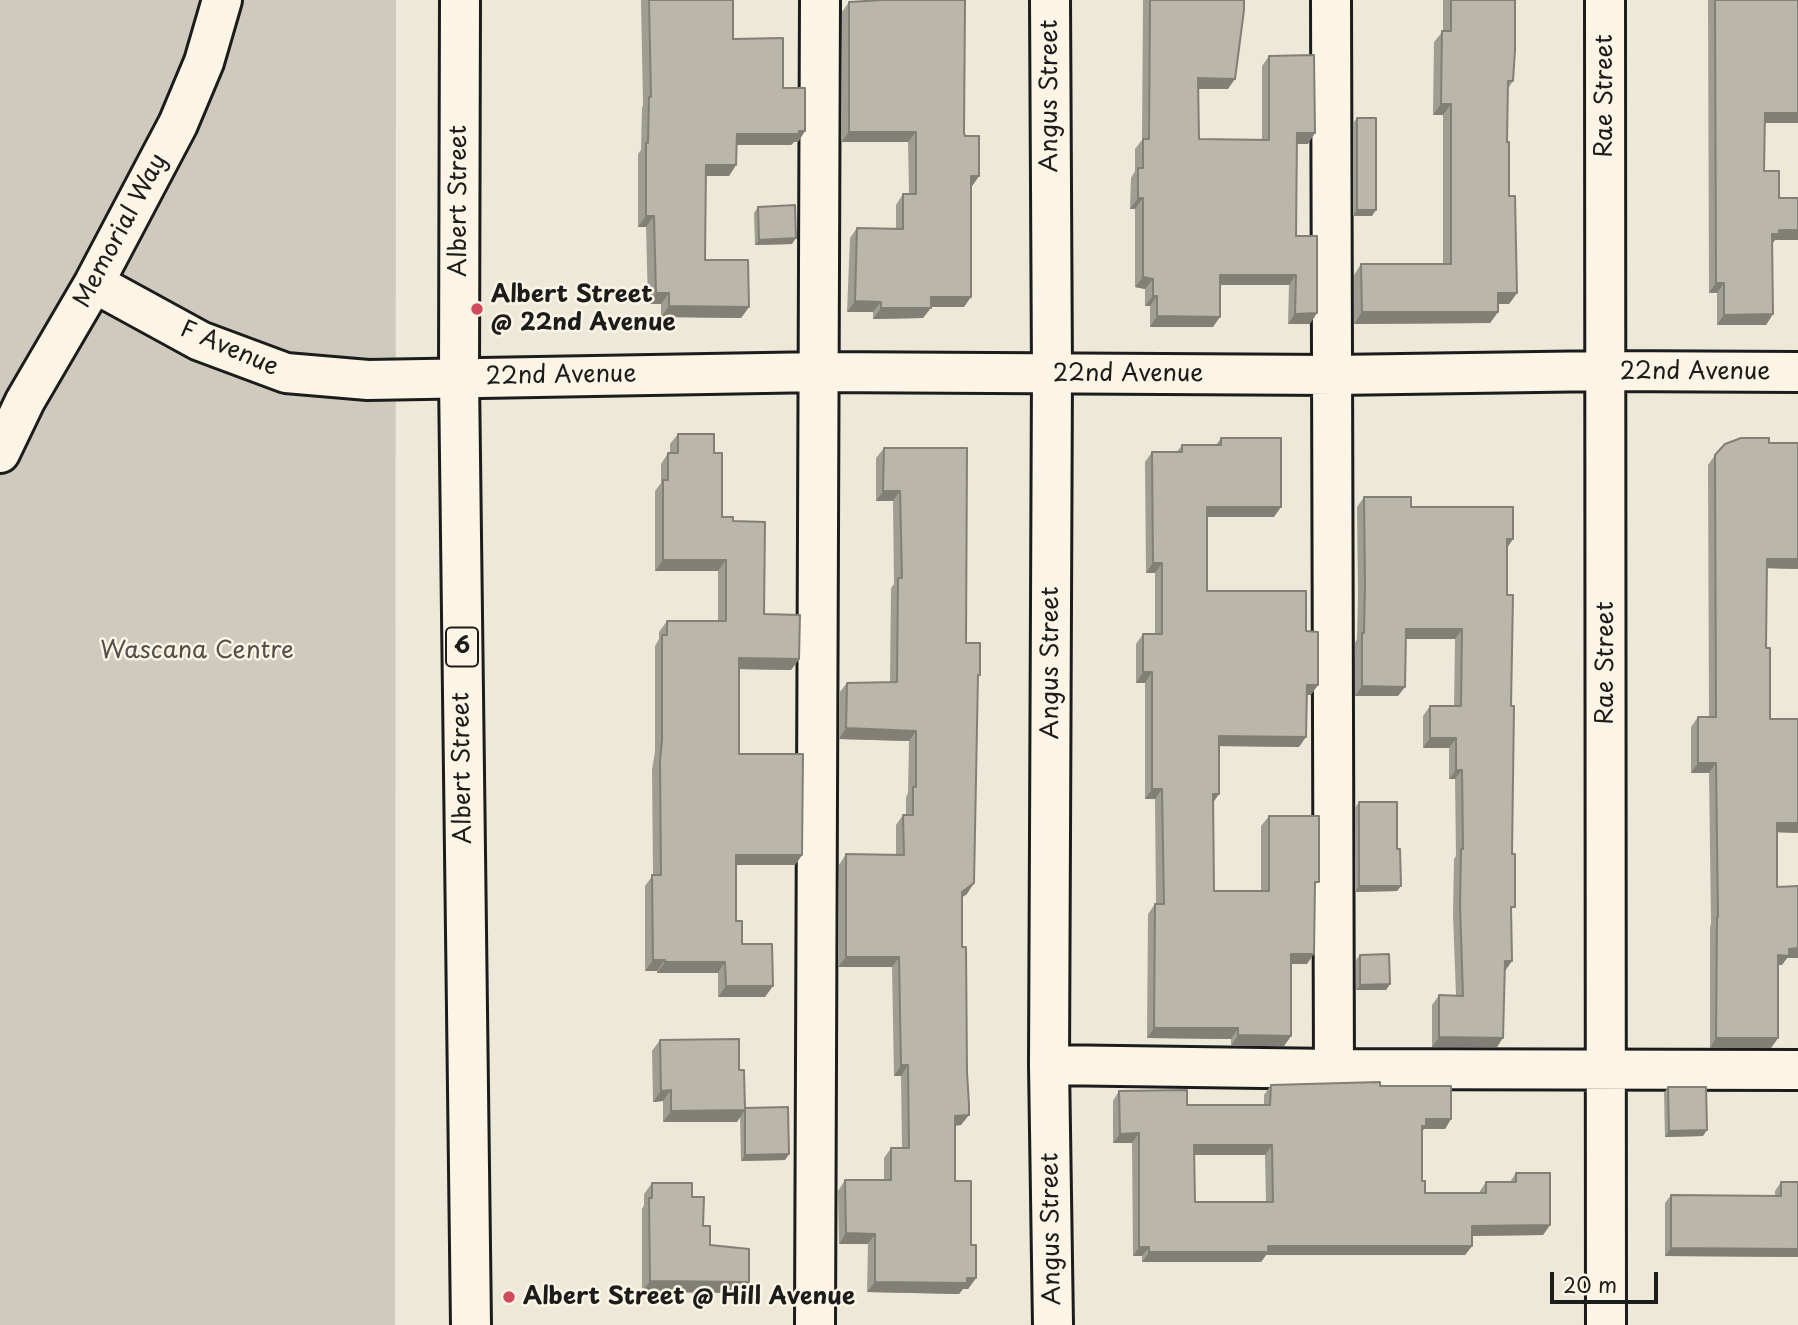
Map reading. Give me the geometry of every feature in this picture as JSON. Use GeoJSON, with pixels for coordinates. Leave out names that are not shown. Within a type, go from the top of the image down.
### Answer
{"type":"FeatureCollection","features":[{"type":"Feature","properties":{"kind":"street","name":"Memorial Way"},"geometry":{"type":"LineString","coordinates":[[0,453],[25,401],[94,283],[178,124],[204,62],[222,0]]}},
{"type":"Feature","properties":{"kind":"street","name":"Albert Street"},"geometry":{"type":"LineString","coordinates":[[460,0],[459,378],[471,1325]]}},
{"type":"Feature","properties":{"kind":"street"},"geometry":{"type":"LineString","coordinates":[[815,1325],[820,0]]}},
{"type":"Feature","properties":{"kind":"street","name":"Angus Street"},"geometry":{"type":"LineString","coordinates":[[1050,0],[1052,373],[1049,1065],[1053,1325]]}},
{"type":"Feature","properties":{"kind":"street"},"geometry":{"type":"LineString","coordinates":[[1331,0],[1334,1069]]}},
{"type":"Feature","properties":{"kind":"street","name":"Rae Street"},"geometry":{"type":"LineString","coordinates":[[1605,0],[1606,1325]]}},
{"type":"Feature","properties":{"kind":"street","name":"F Avenue"},"geometry":{"type":"LineString","coordinates":[[94,283],[200,341],[286,373],[368,380],[459,378]]}},
{"type":"Feature","properties":{"kind":"street","name":"22nd Avenue"},"geometry":{"type":"LineString","coordinates":[[459,378],[820,372],[1334,375],[1605,371],[1798,372]]}},
{"type":"Feature","properties":{"kind":"street"},"geometry":{"type":"LineString","coordinates":[[1049,1065],[1798,1070]]}},
{"type":"Feature","properties":{"kind":"green space","name":"Wascana Centre"},"geometry":{"type":"Polygon","coordinates":[[[0,0],[396,0],[395,1325],[0,1325],[0,0]]]}},
{"type":"Feature","properties":{"kind":"building"},"geometry":{"type":"Polygon","coordinates":[[[649,0],[733,0],[733,39],[783,38],[783,88],[805,88],[805,131],[799,131],[799,134],[737,134],[736,165],[706,165],[705,260],[748,260],[749,307],[669,306],[669,293],[656,293],[654,216],[646,216],[646,143],[651,97],[649,0]]]}},
{"type":"Feature","properties":{"kind":"building"},"geometry":{"type":"Polygon","coordinates":[[[965,0],[964,133],[965,136],[979,136],[979,176],[971,176],[971,297],[931,297],[931,308],[881,308],[881,302],[855,301],[857,228],[903,229],[903,194],[916,194],[916,132],[849,132],[849,2],[965,0]]]}},
{"type":"Feature","properties":{"kind":"building"},"geometry":{"type":"Polygon","coordinates":[[[1150,0],[1244,0],[1235,79],[1198,78],[1199,139],[1269,140],[1269,56],[1314,55],[1315,133],[1297,133],[1296,236],[1317,236],[1317,313],[1295,314],[1296,275],[1220,275],[1220,317],[1157,316],[1157,296],[1153,296],[1153,279],[1143,277],[1143,198],[1138,198],[1138,168],[1143,168],[1143,139],[1149,139],[1150,0]]]}},
{"type":"Feature","properties":{"kind":"building"},"geometry":{"type":"Polygon","coordinates":[[[1451,0],[1515,0],[1515,50],[1513,81],[1508,81],[1507,142],[1509,196],[1515,196],[1517,293],[1498,293],[1498,312],[1362,312],[1361,264],[1451,264],[1451,104],[1441,104],[1442,31],[1451,31],[1451,0]]]}},
{"type":"Feature","properties":{"kind":"building"},"geometry":{"type":"Polygon","coordinates":[[[1715,0],[1798,0],[1798,113],[1765,113],[1764,171],[1779,171],[1779,198],[1798,198],[1798,230],[1779,230],[1779,234],[1772,234],[1773,314],[1724,315],[1724,283],[1716,283],[1715,0]]]}},
{"type":"Feature","properties":{"kind":"building"},"geometry":{"type":"Polygon","coordinates":[[[1357,118],[1376,118],[1376,210],[1357,210],[1357,118]]]}},
{"type":"Feature","properties":{"kind":"building"},"geometry":{"type":"Polygon","coordinates":[[[795,205],[796,238],[759,240],[758,207],[795,205]]]}},
{"type":"Feature","properties":{"kind":"building"},"geometry":{"type":"Polygon","coordinates":[[[678,434],[714,434],[714,453],[722,453],[722,517],[733,517],[733,521],[765,522],[764,614],[800,615],[799,659],[739,658],[739,754],[803,754],[802,855],[736,855],[736,921],[742,921],[742,944],[772,944],[773,986],[726,986],[725,962],[653,960],[652,875],[661,875],[662,635],[667,635],[667,621],[726,621],[726,560],[663,560],[663,480],[668,480],[668,453],[678,453],[678,434]]]}},
{"type":"Feature","properties":{"kind":"building"},"geometry":{"type":"Polygon","coordinates":[[[1221,438],[1281,438],[1281,507],[1207,507],[1207,591],[1306,591],[1306,631],[1318,632],[1318,685],[1307,685],[1306,737],[1219,736],[1219,794],[1213,794],[1214,891],[1269,891],[1269,816],[1319,816],[1319,882],[1315,882],[1314,954],[1291,954],[1291,1036],[1238,1035],[1238,1028],[1154,1028],[1155,904],[1164,904],[1162,789],[1152,789],[1152,672],[1143,672],[1143,634],[1162,634],[1162,563],[1153,563],[1152,452],[1182,452],[1182,445],[1221,445],[1221,438]]]}},
{"type":"Feature","properties":{"kind":"building"},"geometry":{"type":"Polygon","coordinates":[[[1741,438],[1769,438],[1769,443],[1798,443],[1798,559],[1767,559],[1766,648],[1770,648],[1770,719],[1798,719],[1798,823],[1777,823],[1777,887],[1798,886],[1798,948],[1789,949],[1789,956],[1778,955],[1778,1038],[1716,1038],[1716,763],[1698,763],[1698,717],[1716,717],[1715,455],[1725,444],[1741,438]]]}},
{"type":"Feature","properties":{"kind":"building"},"geometry":{"type":"Polygon","coordinates":[[[884,448],[967,448],[966,643],[980,643],[980,675],[974,883],[962,892],[962,947],[966,947],[969,1115],[955,1116],[955,1181],[971,1181],[971,1245],[976,1245],[976,1278],[967,1278],[967,1283],[875,1282],[875,1234],[846,1233],[845,1180],[891,1180],[891,1148],[909,1148],[908,1065],[901,1065],[899,957],[846,957],[846,854],[904,855],[903,815],[913,815],[913,787],[916,787],[916,731],[846,728],[847,683],[897,682],[898,578],[902,578],[900,491],[883,491],[884,448]]]}},
{"type":"Feature","properties":{"kind":"building"},"geometry":{"type":"Polygon","coordinates":[[[1364,497],[1411,497],[1411,507],[1513,507],[1513,539],[1507,539],[1507,595],[1513,595],[1511,706],[1514,706],[1512,854],[1515,854],[1515,907],[1511,907],[1512,961],[1505,961],[1503,1038],[1439,1037],[1439,995],[1463,996],[1460,905],[1463,849],[1462,770],[1456,770],[1456,738],[1430,738],[1430,706],[1461,706],[1462,629],[1406,629],[1405,687],[1362,686],[1364,497]]]}},
{"type":"Feature","properties":{"kind":"building"},"geometry":{"type":"Polygon","coordinates":[[[1359,802],[1397,802],[1397,849],[1400,849],[1401,886],[1359,886],[1359,802]]]}},
{"type":"Feature","properties":{"kind":"building"},"geometry":{"type":"Polygon","coordinates":[[[1389,954],[1390,984],[1360,985],[1360,955],[1389,954]]]}},
{"type":"Feature","properties":{"kind":"building"},"geometry":{"type":"Polygon","coordinates":[[[739,1039],[739,1070],[744,1070],[745,1110],[671,1111],[671,1090],[661,1091],[660,1040],[739,1039]]]}},
{"type":"Feature","properties":{"kind":"building"},"geometry":{"type":"Polygon","coordinates":[[[1380,1082],[1380,1086],[1451,1086],[1451,1119],[1426,1119],[1426,1126],[1422,1126],[1422,1181],[1425,1181],[1425,1193],[1486,1193],[1486,1182],[1516,1182],[1516,1173],[1550,1173],[1550,1225],[1472,1226],[1472,1246],[1268,1246],[1268,1252],[1149,1252],[1149,1247],[1139,1247],[1139,1133],[1120,1134],[1119,1091],[1187,1090],[1187,1105],[1270,1105],[1271,1085],[1380,1082]],[[1194,1145],[1195,1202],[1273,1202],[1272,1145],[1194,1145]]]}},
{"type":"Feature","properties":{"kind":"building"},"geometry":{"type":"Polygon","coordinates":[[[1668,1087],[1706,1087],[1707,1130],[1669,1131],[1668,1087]]]}},
{"type":"Feature","properties":{"kind":"building"},"geometry":{"type":"Polygon","coordinates":[[[788,1107],[789,1154],[745,1155],[745,1108],[788,1107]]]}},
{"type":"Feature","properties":{"kind":"building"},"geometry":{"type":"Polygon","coordinates":[[[1781,1182],[1798,1182],[1798,1249],[1671,1248],[1671,1195],[1781,1196],[1781,1182]]]}},
{"type":"Feature","properties":{"kind":"building"},"geometry":{"type":"Polygon","coordinates":[[[652,1183],[692,1183],[692,1197],[704,1197],[703,1226],[710,1226],[710,1245],[749,1249],[749,1282],[650,1281],[649,1198],[652,1198],[652,1183]]]}},
{"type":"Feature","properties":{"kind":"place","name":"Albert Street @ 22nd Avenue"},"geometry":{"type":"Point","coordinates":[477,309]}},
{"type":"Feature","properties":{"kind":"place","name":"Albert Street @ Hill Avenue"},"geometry":{"type":"Point","coordinates":[509,1297]}}]}
